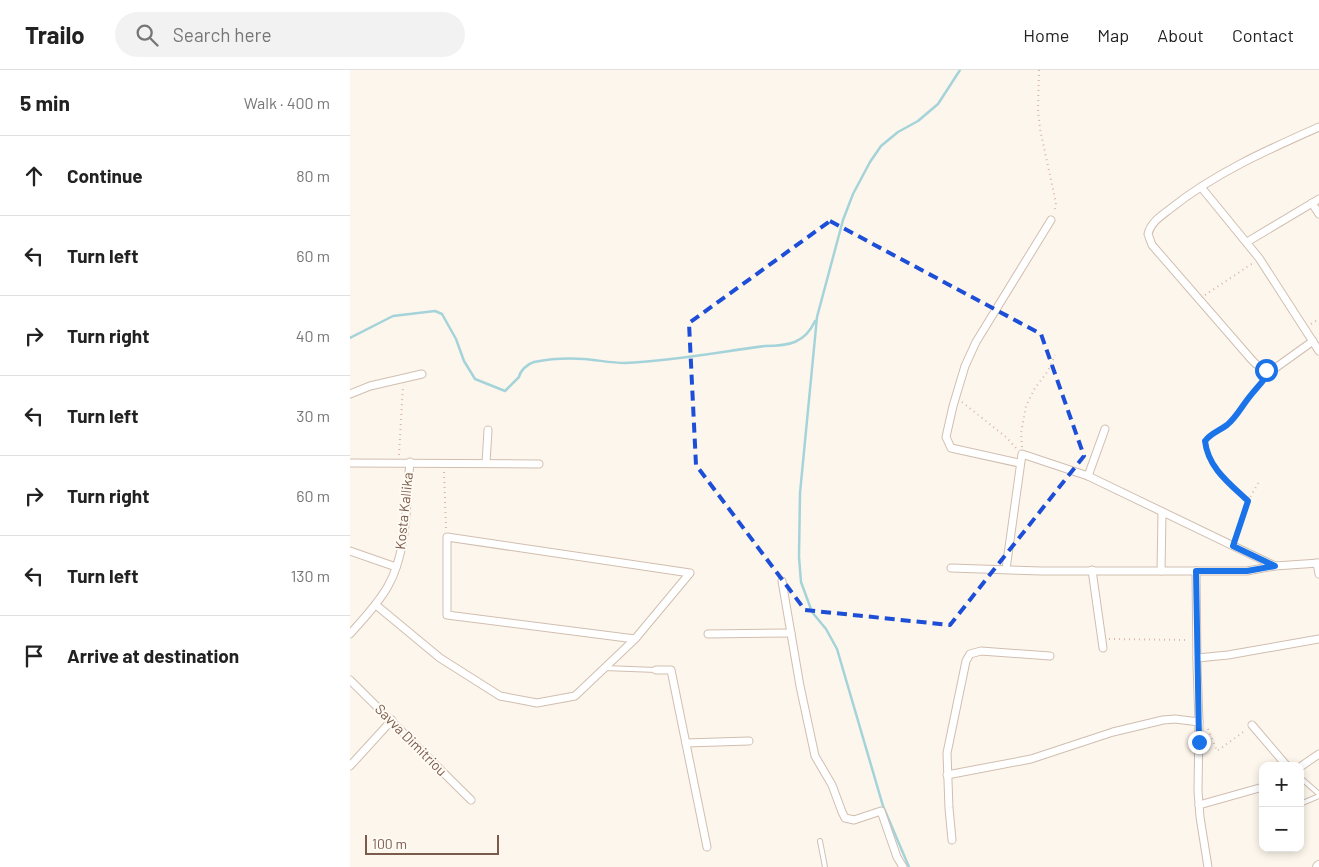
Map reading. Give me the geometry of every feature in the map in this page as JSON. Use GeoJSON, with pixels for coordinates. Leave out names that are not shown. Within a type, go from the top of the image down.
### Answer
{"type":"FeatureCollection","features":[{"type":"Feature","properties":{"kind":"street"},"geometry":{"type":"LineString","coordinates":[[1313,341],[1274,369],[1261,368],[1254,363],[1152,245],[1148,234],[1153,223],[1201,187],[1246,160],[1319,127]]}},
{"type":"Feature","properties":{"kind":"street"},"geometry":{"type":"LineString","coordinates":[[1201,187],[1259,258],[1319,351]]}},
{"type":"Feature","properties":{"kind":"street"},"geometry":{"type":"LineString","coordinates":[[1247,242],[1319,199]]}},
{"type":"Feature","properties":{"kind":"street"},"geometry":{"type":"LineString","coordinates":[[1312,203],[1319,214]]}},
{"type":"Feature","properties":{"kind":"street"},"geometry":{"type":"LineString","coordinates":[[1020,463],[951,448],[946,437],[965,366],[976,342],[1051,220]]}},
{"type":"Feature","properties":{"kind":"street"},"geometry":{"type":"LineString","coordinates":[[350,394],[370,386],[422,374]]}},
{"type":"Feature","properties":{"kind":"street"},"geometry":{"type":"LineString","coordinates":[[1088,476],[1106,429]]}},
{"type":"Feature","properties":{"kind":"street"},"geometry":{"type":"LineString","coordinates":[[486,463],[488,430]]}},
{"type":"Feature","properties":{"kind":"street"},"geometry":{"type":"LineString","coordinates":[[1006,569],[1022,454],[1088,476],[1275,566]]}},
{"type":"Feature","properties":{"kind":"street","name":"Kosta Kallika"},"geometry":{"type":"LineString","coordinates":[[350,634],[376,605],[389,585],[396,567],[403,536],[410,462]]}},
{"type":"Feature","properties":{"kind":"street"},"geometry":{"type":"LineString","coordinates":[[350,463],[539,464]]}},
{"type":"Feature","properties":{"kind":"street"},"geometry":{"type":"LineString","coordinates":[[1161,570],[1162,512]]}},
{"type":"Feature","properties":{"kind":"street"},"geometry":{"type":"LineString","coordinates":[[376,605],[440,658],[500,696],[537,703],[575,696],[635,639],[690,573],[447,537],[447,614],[635,639]]}},
{"type":"Feature","properties":{"kind":"street"},"geometry":{"type":"LineString","coordinates":[[350,550],[396,567]]}},
{"type":"Feature","properties":{"kind":"street"},"geometry":{"type":"LineString","coordinates":[[951,568],[1042,571],[1247,571],[1275,566],[1318,563],[1319,574]]}},
{"type":"Feature","properties":{"kind":"street"},"geometry":{"type":"LineString","coordinates":[[1092,570],[1103,648]]}},
{"type":"Feature","properties":{"kind":"street"},"geometry":{"type":"LineString","coordinates":[[1196,571],[1196,640],[1203,724],[1199,804],[1208,867]]}},
{"type":"Feature","properties":{"kind":"street"},"geometry":{"type":"LineString","coordinates":[[782,581],[815,756],[832,785],[843,816],[848,820],[854,820],[880,811],[903,867]]}},
{"type":"Feature","properties":{"kind":"street"},"geometry":{"type":"LineString","coordinates":[[708,634],[791,633]]}},
{"type":"Feature","properties":{"kind":"street"},"geometry":{"type":"LineString","coordinates":[[1197,658],[1228,655],[1319,639]]}},
{"type":"Feature","properties":{"kind":"street"},"geometry":{"type":"LineString","coordinates":[[952,840],[947,748],[966,661],[970,654],[981,652],[1050,656]]}},
{"type":"Feature","properties":{"kind":"street"},"geometry":{"type":"LineString","coordinates":[[656,670],[671,670],[708,847]]}},
{"type":"Feature","properties":{"kind":"street","name":"Savva Dimitriou"},"geometry":{"type":"LineString","coordinates":[[350,680],[471,800]]}},
{"type":"Feature","properties":{"kind":"street"},"geometry":{"type":"LineString","coordinates":[[947,775],[1031,759],[1112,732],[1163,720],[1175,719],[1203,724]]}},
{"type":"Feature","properties":{"kind":"street"},"geometry":{"type":"LineString","coordinates":[[350,766],[392,720]]}},
{"type":"Feature","properties":{"kind":"street"},"geometry":{"type":"LineString","coordinates":[[1252,725],[1284,762]]}},
{"type":"Feature","properties":{"kind":"street"},"geometry":{"type":"LineString","coordinates":[[686,743],[749,741]]}},
{"type":"Feature","properties":{"kind":"street"},"geometry":{"type":"LineString","coordinates":[[1304,764],[1319,754]]}},
{"type":"Feature","properties":{"kind":"street"},"geometry":{"type":"LineString","coordinates":[[1199,804],[1259,788]]}},
{"type":"Feature","properties":{"kind":"lane"},"geometry":{"type":"LineString","coordinates":[[605,668],[656,670]]}},
{"type":"Feature","properties":{"kind":"lane"},"geometry":{"type":"LineString","coordinates":[[1304,781],[1319,795],[1304,802]]}},
{"type":"Feature","properties":{"kind":"lane"},"geometry":{"type":"LineString","coordinates":[[820,842],[825,867]]}},
{"type":"Feature","properties":{"kind":"path"},"geometry":{"type":"LineString","coordinates":[[1039,70],[1038,110],[1040,129],[1056,203],[1051,220]]}},
{"type":"Feature","properties":{"kind":"path"},"geometry":{"type":"LineString","coordinates":[[1199,299],[1259,258]]}},
{"type":"Feature","properties":{"kind":"path"},"geometry":{"type":"LineString","coordinates":[[1305,327],[1319,319]]}},
{"type":"Feature","properties":{"kind":"path"},"geometry":{"type":"LineString","coordinates":[[1022,454],[1021,433],[1026,406],[1035,388],[1048,372],[1055,355]]}},
{"type":"Feature","properties":{"kind":"path"},"geometry":{"type":"LineString","coordinates":[[1248,501],[1220,476],[1211,460],[1205,441],[1235,417],[1263,382],[1270,370]]}},
{"type":"Feature","properties":{"kind":"path"},"geometry":{"type":"LineString","coordinates":[[398,462],[404,378]]}},
{"type":"Feature","properties":{"kind":"path"},"geometry":{"type":"LineString","coordinates":[[956,397],[1006,437],[1022,454]]}},
{"type":"Feature","properties":{"kind":"path"},"geometry":{"type":"LineString","coordinates":[[440,462],[447,537]]}},
{"type":"Feature","properties":{"kind":"path"},"geometry":{"type":"LineString","coordinates":[[1233,546],[1248,501],[1260,480]]}},
{"type":"Feature","properties":{"kind":"path"},"geometry":{"type":"LineString","coordinates":[[1102,639],[1196,640]]}},
{"type":"Feature","properties":{"kind":"path"},"geometry":{"type":"LineString","coordinates":[[1203,724],[1217,751],[1252,725]]}},
{"type":"Feature","properties":{"kind":"highlighted area"},"geometry":{"type":"Polygon","coordinates":[[[830,221],[1041,334],[1084,456],[950,625],[805,610],[696,465],[689,323],[830,221]]]}},
{"type":"Feature","properties":{"kind":"waterway"},"geometry":{"type":"LineString","coordinates":[[909,867],[883,806],[837,649],[826,629],[812,612],[801,582],[799,557],[800,493],[817,317],[843,220],[853,194],[881,146],[898,132],[918,121],[938,104],[960,70]]}},
{"type":"Feature","properties":{"kind":"waterway"},"geometry":{"type":"LineString","coordinates":[[350,338],[393,316],[435,311],[442,314],[456,339],[464,361],[475,379],[505,391],[519,377],[524,368],[534,362],[552,359],[589,359],[620,363],[643,362],[789,344],[801,339],[815,321]]}},
{"type":"Feature","properties":{"kind":"route"},"geometry":{"type":"LineString","coordinates":[[1199,742],[1196,571],[1247,571],[1275,566],[1233,546],[1248,501],[1220,476],[1211,460],[1205,441],[1235,417],[1263,382],[1270,370],[1266,370]]}}]}
